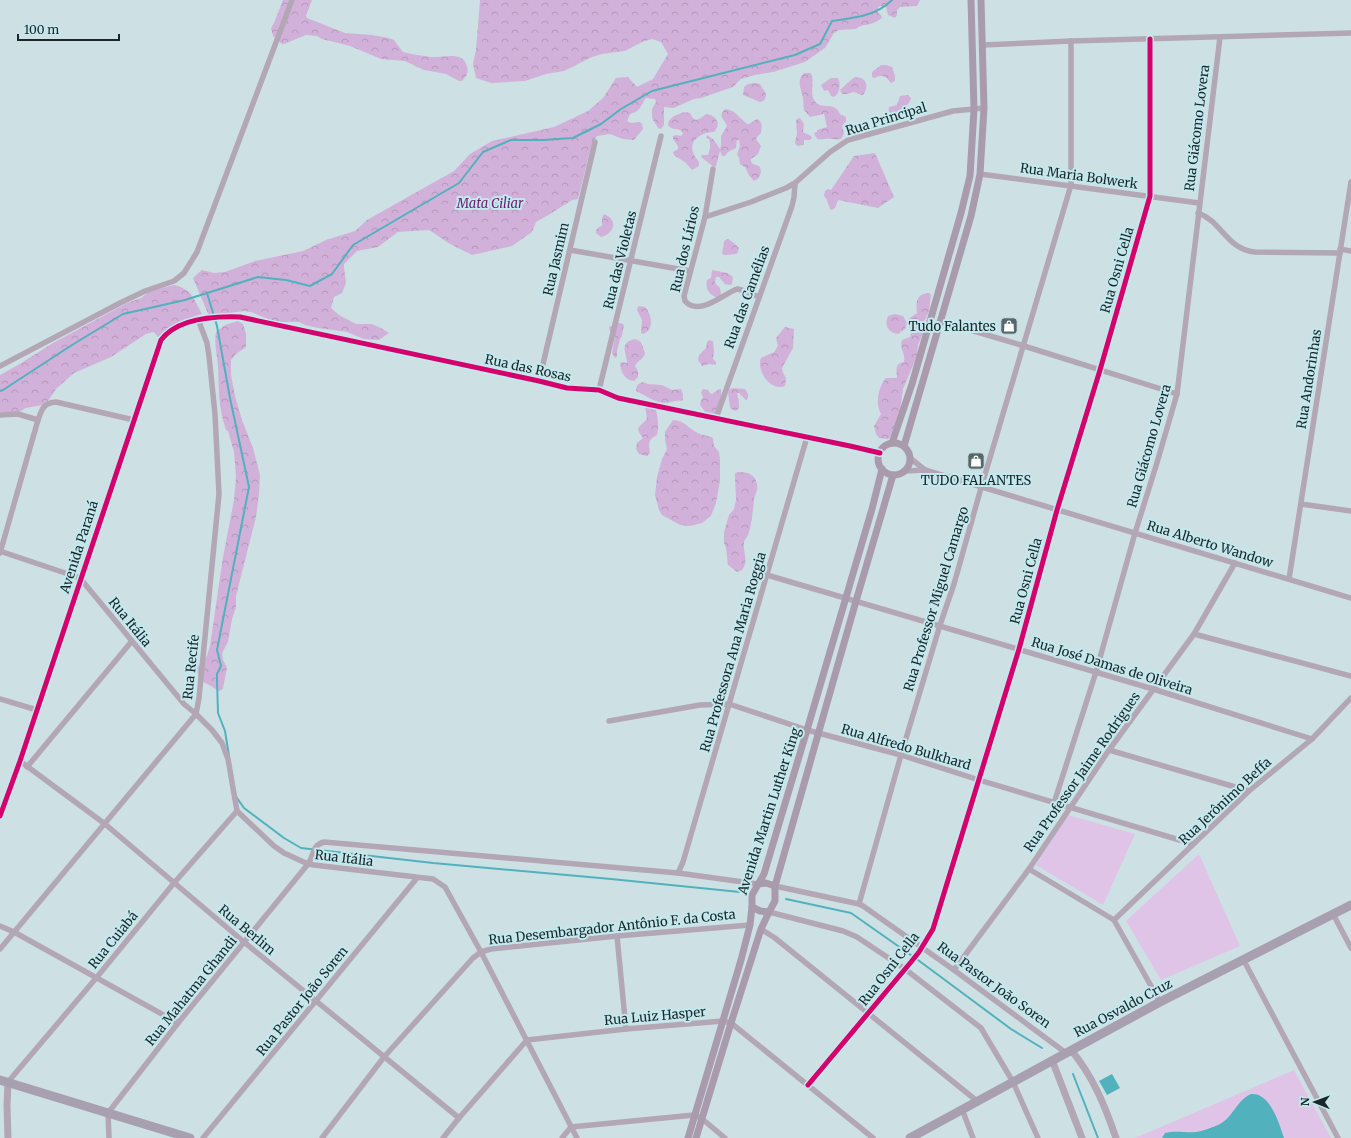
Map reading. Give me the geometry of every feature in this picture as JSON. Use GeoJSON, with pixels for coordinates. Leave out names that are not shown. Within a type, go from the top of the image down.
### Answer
{"type":"FeatureCollection","features":[{"type":"Feature","properties":{"kind":"highway","name":"Rua Osvaldo Cruz"},"geometry":{"type":"LineString","coordinates":[[910,1138],[1160,1002],[1351,904]]}},
{"type":"Feature","properties":{"kind":"highway"},"geometry":{"type":"LineString","coordinates":[[4,1081],[190,1138]]}},
{"type":"Feature","properties":{"kind":"main road"},"geometry":{"type":"LineString","coordinates":[[892,443],[912,384],[961,213],[970,176],[974,109],[971,0]]}},
{"type":"Feature","properties":{"kind":"main road"},"geometry":{"type":"LineString","coordinates":[[904,446],[971,216],[980,174],[984,108],[981,0]]}},
{"type":"Feature","properties":{"kind":"main road"},"geometry":{"type":"LineString","coordinates":[[961,213],[971,216]]}},
{"type":"Feature","properties":{"kind":"main road"},"geometry":{"type":"LineString","coordinates":[[892,443],[904,446],[910,458],[909,465],[905,471],[893,475],[885,472],[879,464],[878,459],[882,449],[892,443]]}},
{"type":"Feature","properties":{"kind":"main road","name":"Avenida Martin Luther King"},"geometry":{"type":"LineString","coordinates":[[688,1138],[741,960],[750,925],[752,895],[764,874],[872,509],[882,469]]}},
{"type":"Feature","properties":{"kind":"main road","name":"Avenida Martin Luther King"},"geometry":{"type":"LineString","coordinates":[[696,1138],[761,928],[775,901],[775,886],[893,475]]}},
{"type":"Feature","properties":{"kind":"main road"},"geometry":{"type":"LineString","coordinates":[[783,811],[795,814]]}},
{"type":"Feature","properties":{"kind":"main road"},"geometry":{"type":"LineString","coordinates":[[758,884],[766,883],[775,886]]}},
{"type":"Feature","properties":{"kind":"main road"},"geometry":{"type":"LineString","coordinates":[[752,907],[760,911],[769,912]]}},
{"type":"Feature","properties":{"kind":"main road"},"geometry":{"type":"LineString","coordinates":[[741,960],[750,962]]}},
{"type":"Feature","properties":{"kind":"street"},"geometry":{"type":"LineString","coordinates":[[0,366],[120,302],[174,281],[184,273],[197,252],[292,0]]}},
{"type":"Feature","properties":{"kind":"street"},"geometry":{"type":"LineString","coordinates":[[982,45],[1351,33]]}},
{"type":"Feature","properties":{"kind":"street","name":"Rua Giácomo Lovera"},"geometry":{"type":"LineString","coordinates":[[1054,802],[1096,672],[1135,533],[1177,394],[1220,37]]}},
{"type":"Feature","properties":{"kind":"street","name":"Rua Osni Cella"},"geometry":{"type":"LineString","coordinates":[[808,1086],[911,962],[933,929],[1019,650],[1057,510],[1100,370],[1150,196],[1150,39]]}},
{"type":"Feature","properties":{"kind":"street","name":"Rua Professor Miguel Camargo"},"geometry":{"type":"LineString","coordinates":[[859,904],[901,755],[954,584],[1071,185],[1071,41]]}},
{"type":"Feature","properties":{"kind":"street","name":"Rua Principal"},"geometry":{"type":"LineString","coordinates":[[705,218],[786,188],[795,183],[830,152],[848,140],[953,111],[984,108]]}},
{"type":"Feature","properties":{"kind":"street","name":"Rua das Violetas"},"geometry":{"type":"LineString","coordinates":[[599,390],[661,136]]}},
{"type":"Feature","properties":{"kind":"street","name":"Rua Jasmim"},"geometry":{"type":"LineString","coordinates":[[539,381],[595,142]]}},
{"type":"Feature","properties":{"kind":"street","name":"Rua dos Lírios"},"geometry":{"type":"LineString","coordinates":[[713,169],[705,218],[690,271],[684,296],[685,301],[691,306],[706,306],[737,289],[759,297]]}},
{"type":"Feature","properties":{"kind":"street","name":"Rua Maria Bolwerk"},"geometry":{"type":"LineString","coordinates":[[980,174],[1199,203]]}},
{"type":"Feature","properties":{"kind":"street","name":"Rua Andorinhas"},"geometry":{"type":"LineString","coordinates":[[1290,579],[1351,182]]}},
{"type":"Feature","properties":{"kind":"street","name":"Rua das Camélias"},"geometry":{"type":"LineString","coordinates":[[716,418],[792,206],[795,183]]}},
{"type":"Feature","properties":{"kind":"street"},"geometry":{"type":"LineString","coordinates":[[1198,213],[1208,218],[1244,251],[1351,251]]}},
{"type":"Feature","properties":{"kind":"street"},"geometry":{"type":"LineString","coordinates":[[570,250],[690,271]]}},
{"type":"Feature","properties":{"kind":"street","name":"Rua das Rosas"},"geometry":{"type":"LineString","coordinates":[[215,318],[240,317],[567,388],[599,390],[618,398],[880,453]]}},
{"type":"Feature","properties":{"kind":"street","name":"Avenida Paraná"},"geometry":{"type":"LineString","coordinates":[[0,816],[20,761],[80,578],[161,340],[166,333],[175,327],[198,319],[215,318]]}},
{"type":"Feature","properties":{"kind":"street","name":"Rua Recife"},"geometry":{"type":"LineString","coordinates":[[0,949],[196,714],[199,698],[219,494],[215,414],[210,356],[198,319]]}},
{"type":"Feature","properties":{"kind":"street"},"geometry":{"type":"LineString","coordinates":[[940,321],[1177,394]]}},
{"type":"Feature","properties":{"kind":"street"},"geometry":{"type":"LineString","coordinates":[[80,578],[0,552],[38,420],[45,405],[49,402],[56,402],[134,420]]}},
{"type":"Feature","properties":{"kind":"street"},"geometry":{"type":"LineString","coordinates":[[0,415],[18,414],[38,420]]}},
{"type":"Feature","properties":{"kind":"street","name":"Rua Professora Ana Maria Roggia"},"geometry":{"type":"LineString","coordinates":[[678,873],[683,862],[807,437]]}},
{"type":"Feature","properties":{"kind":"street","name":"Rua Alberto Wandow"},"geometry":{"type":"LineString","coordinates":[[910,458],[925,470]]}},
{"type":"Feature","properties":{"kind":"street","name":"Rua Alberto Wandow"},"geometry":{"type":"LineString","coordinates":[[905,471],[925,470],[1351,598]]}},
{"type":"Feature","properties":{"kind":"street"},"geometry":{"type":"LineString","coordinates":[[1301,504],[1351,511]]}},
{"type":"Feature","properties":{"kind":"street","name":"Rua Professor Jaime Rodrigues"},"geometry":{"type":"LineString","coordinates":[[954,970],[1029,869],[1109,750],[1194,634],[1235,563]]}},
{"type":"Feature","properties":{"kind":"street","name":"Rua José Damas de Oliveira"},"geometry":{"type":"LineString","coordinates":[[767,575],[1153,689],[1312,739]]}},
{"type":"Feature","properties":{"kind":"street","name":"Rua Itália"},"geometry":{"type":"LineString","coordinates":[[80,578],[184,704],[212,730],[222,743],[228,759],[237,811],[274,846],[284,853],[308,864],[433,879],[445,887],[481,952],[578,1138]]}},
{"type":"Feature","properties":{"kind":"street"},"geometry":{"type":"LineString","coordinates":[[1194,634],[1351,676]]}},
{"type":"Feature","properties":{"kind":"street"},"geometry":{"type":"LineString","coordinates":[[27,767],[132,641]]}},
{"type":"Feature","properties":{"kind":"street","name":"Rua Jerônimo Beffa"},"geometry":{"type":"LineString","coordinates":[[1114,920],[1249,791],[1312,739],[1351,698]]}},
{"type":"Feature","properties":{"kind":"street"},"geometry":{"type":"LineString","coordinates":[[0,699],[37,710]]}},
{"type":"Feature","properties":{"kind":"street","name":"Rua Alfredo Bulkhard"},"geometry":{"type":"LineString","coordinates":[[609,721],[700,705],[729,704],[807,730],[901,755],[1193,844]]}},
{"type":"Feature","properties":{"kind":"street"},"geometry":{"type":"LineString","coordinates":[[1109,750],[1249,791]]}},
{"type":"Feature","properties":{"kind":"street","name":"Rua Berlim"},"geometry":{"type":"LineString","coordinates":[[20,761],[105,824],[244,942],[459,1118]]}},
{"type":"Feature","properties":{"kind":"street","name":"Rua Cuiabá"},"geometry":{"type":"LineString","coordinates":[[4,1081],[96,977],[174,882],[237,811]]}},
{"type":"Feature","properties":{"kind":"street","name":"Rua Mahatma Ghandi"},"geometry":{"type":"LineString","coordinates":[[108,1113],[178,1023],[308,864],[313,856],[317,844],[324,842],[678,873]]}},
{"type":"Feature","properties":{"kind":"street"},"geometry":{"type":"LineString","coordinates":[[1029,869],[1114,920],[1160,1002]]}},
{"type":"Feature","properties":{"kind":"street"},"geometry":{"type":"LineString","coordinates":[[678,873],[758,884]]}},
{"type":"Feature","properties":{"kind":"street","name":"Rua Pastor João Soren"},"geometry":{"type":"LineString","coordinates":[[203,1138],[417,878]]}},
{"type":"Feature","properties":{"kind":"street","name":"Rua Pastor João Soren"},"geometry":{"type":"LineString","coordinates":[[775,886],[859,904],[921,949],[954,970],[1069,1051]]}},
{"type":"Feature","properties":{"kind":"street"},"geometry":{"type":"LineString","coordinates":[[769,912],[857,936],[905,969],[981,1028],[1013,1082],[1038,1138]]}},
{"type":"Feature","properties":{"kind":"street"},"geometry":{"type":"LineString","coordinates":[[1333,914],[1351,948]]}},
{"type":"Feature","properties":{"kind":"street","name":"Rua Desembargador Antônio F. da Costa"},"geometry":{"type":"LineString","coordinates":[[322,1138],[384,1057],[473,958],[481,952],[491,949],[617,936],[750,925]]}},
{"type":"Feature","properties":{"kind":"street"},"geometry":{"type":"LineString","coordinates":[[0,926],[14,932],[178,1023]]}},
{"type":"Feature","properties":{"kind":"street"},"geometry":{"type":"LineString","coordinates":[[761,928],[977,1101]]}},
{"type":"Feature","properties":{"kind":"street"},"geometry":{"type":"LineString","coordinates":[[617,936],[626,1029]]}},
{"type":"Feature","properties":{"kind":"street"},"geometry":{"type":"LineString","coordinates":[[1243,959],[1338,1138]]}},
{"type":"Feature","properties":{"kind":"street","name":"Rua Luiz Hasper"},"geometry":{"type":"LineString","coordinates":[[527,1040],[626,1029],[723,1021],[731,1022]]}},
{"type":"Feature","properties":{"kind":"street"},"geometry":{"type":"LineString","coordinates":[[731,1022],[873,1138]]}},
{"type":"Feature","properties":{"kind":"street"},"geometry":{"type":"LineString","coordinates":[[444,1138],[459,1118],[527,1040]]}},
{"type":"Feature","properties":{"kind":"street"},"geometry":{"type":"LineString","coordinates":[[1069,1051],[1083,1064],[1101,1098],[1116,1138]]}},
{"type":"Feature","properties":{"kind":"street"},"geometry":{"type":"LineString","coordinates":[[1052,1060],[1082,1138]]}},
{"type":"Feature","properties":{"kind":"street"},"geometry":{"type":"LineString","coordinates":[[4,1081],[7,1105],[8,1138]]}},
{"type":"Feature","properties":{"kind":"street"},"geometry":{"type":"LineString","coordinates":[[962,1109],[973,1138]]}},
{"type":"Feature","properties":{"kind":"street"},"geometry":{"type":"LineString","coordinates":[[108,1113],[109,1138]]}},
{"type":"Feature","properties":{"kind":"street"},"geometry":{"type":"LineString","coordinates":[[562,1138],[571,1127],[694,1115],[701,1118],[725,1138]]}},
{"type":"Feature","properties":{"kind":"shaded area"},"geometry":{"type":"Polygon","coordinates":[[[1068,815],[1135,834],[1103,905],[1036,865],[1068,815]]]}},
{"type":"Feature","properties":{"kind":"shaded area"},"geometry":{"type":"Polygon","coordinates":[[[1199,854],[1240,946],[1161,980],[1126,921],[1199,854]]]}},
{"type":"Feature","properties":{"kind":"shaded area"},"geometry":{"type":"Polygon","coordinates":[[[1294,1070],[1331,1138],[1135,1138],[1294,1070]]]}},
{"type":"Feature","properties":{"kind":"green space"},"geometry":{"type":"Polygon","coordinates":[[[283,0],[312,0],[306,16],[307,18],[345,33],[389,38],[394,40],[403,52],[431,57],[452,56],[462,58],[468,69],[467,75],[462,81],[459,81],[446,74],[424,70],[405,61],[381,59],[350,46],[322,39],[317,36],[306,35],[282,44],[273,36],[271,28],[283,0]]]}},
{"type":"Feature","properties":{"kind":"green space","name":"Mata Ciliar"},"geometry":{"type":"Polygon","coordinates":[[[480,0],[920,0],[917,6],[900,7],[897,10],[897,15],[895,18],[888,15],[886,7],[878,7],[878,12],[882,18],[874,23],[860,26],[856,29],[839,30],[834,33],[825,48],[805,62],[773,72],[741,79],[733,87],[694,99],[673,108],[664,107],[664,125],[661,129],[658,128],[652,118],[652,109],[656,102],[655,99],[646,98],[638,110],[630,114],[627,121],[631,123],[640,122],[642,124],[643,129],[634,140],[623,139],[610,134],[597,136],[592,143],[578,199],[572,200],[536,222],[532,232],[512,246],[472,255],[450,244],[429,230],[398,232],[378,247],[357,251],[344,264],[346,283],[342,293],[334,297],[331,308],[339,315],[356,324],[372,324],[389,333],[379,340],[364,339],[347,332],[318,328],[299,322],[276,322],[251,312],[244,311],[209,316],[193,278],[202,270],[214,273],[225,272],[255,261],[303,251],[326,240],[355,231],[367,220],[454,171],[470,154],[492,141],[554,127],[588,111],[603,98],[616,78],[628,77],[637,87],[653,79],[668,54],[661,42],[652,39],[642,42],[625,51],[592,57],[564,71],[546,74],[525,81],[491,83],[476,78],[473,64],[476,50],[480,0]]]}},
{"type":"Feature","properties":{"kind":"green space"},"geometry":{"type":"Polygon","coordinates":[[[881,65],[892,67],[895,81],[891,83],[884,76],[872,77],[872,72],[881,65]]]}},
{"type":"Feature","properties":{"kind":"green space"},"geometry":{"type":"Polygon","coordinates":[[[804,73],[810,73],[812,75],[812,94],[814,100],[820,105],[834,107],[840,114],[846,117],[846,121],[842,126],[844,134],[841,139],[819,139],[815,136],[814,133],[817,132],[817,130],[827,127],[824,114],[810,117],[804,110],[800,88],[800,78],[804,73]]]}},
{"type":"Feature","properties":{"kind":"green space"},"geometry":{"type":"Polygon","coordinates":[[[855,77],[859,77],[866,83],[865,92],[863,95],[854,92],[842,94],[840,90],[855,77]]]}},
{"type":"Feature","properties":{"kind":"green space"},"geometry":{"type":"Polygon","coordinates":[[[831,78],[838,78],[839,83],[839,91],[834,97],[831,96],[828,90],[824,91],[821,85],[831,78]]]}},
{"type":"Feature","properties":{"kind":"green space"},"geometry":{"type":"Polygon","coordinates":[[[748,84],[760,84],[766,94],[765,99],[762,102],[743,95],[744,87],[748,84]]]}},
{"type":"Feature","properties":{"kind":"green space"},"geometry":{"type":"Polygon","coordinates":[[[908,95],[911,98],[908,104],[892,115],[889,111],[889,107],[897,105],[900,96],[908,95]]]}},
{"type":"Feature","properties":{"kind":"green space"},"geometry":{"type":"Polygon","coordinates":[[[726,109],[735,113],[747,124],[757,119],[761,123],[761,133],[756,139],[761,146],[758,154],[751,159],[751,161],[760,167],[761,172],[759,178],[754,181],[745,167],[740,164],[737,154],[740,146],[739,140],[737,140],[736,148],[728,152],[725,156],[722,156],[720,151],[716,166],[714,167],[701,157],[702,155],[708,155],[710,143],[709,139],[706,138],[707,135],[714,140],[720,149],[721,136],[727,126],[722,118],[722,113],[726,109]]]}},
{"type":"Feature","properties":{"kind":"green space"},"geometry":{"type":"Polygon","coordinates":[[[685,112],[690,113],[696,120],[706,114],[713,116],[718,123],[718,126],[714,132],[701,135],[693,143],[693,152],[699,166],[692,170],[686,163],[674,155],[673,152],[678,149],[678,146],[673,139],[673,136],[681,136],[683,134],[682,132],[668,125],[668,122],[672,118],[685,112]]]}},
{"type":"Feature","properties":{"kind":"green space"},"geometry":{"type":"Polygon","coordinates":[[[800,118],[804,124],[803,132],[812,138],[810,140],[804,140],[804,145],[798,146],[795,142],[797,134],[796,121],[800,118]]]}},
{"type":"Feature","properties":{"kind":"green space"},"geometry":{"type":"Polygon","coordinates":[[[875,153],[894,197],[878,208],[838,200],[835,208],[832,210],[830,209],[824,196],[825,191],[828,189],[831,190],[854,156],[875,153]]]}},
{"type":"Feature","properties":{"kind":"green space"},"geometry":{"type":"Polygon","coordinates":[[[604,214],[612,220],[613,227],[609,233],[601,237],[596,233],[596,230],[602,226],[602,218],[604,214]]]}},
{"type":"Feature","properties":{"kind":"green space"},"geometry":{"type":"Polygon","coordinates":[[[728,239],[739,248],[737,254],[722,254],[724,242],[728,239]]]}},
{"type":"Feature","properties":{"kind":"green space"},"geometry":{"type":"Polygon","coordinates":[[[712,270],[727,273],[733,277],[732,284],[730,285],[725,284],[719,277],[716,277],[715,283],[720,288],[721,295],[718,298],[712,295],[707,289],[707,280],[711,278],[712,270]]]}},
{"type":"Feature","properties":{"kind":"green space"},"geometry":{"type":"Polygon","coordinates":[[[174,285],[185,289],[192,295],[202,314],[179,323],[158,337],[154,332],[146,334],[111,357],[74,373],[56,389],[48,401],[42,405],[26,408],[19,412],[0,412],[0,375],[53,343],[127,303],[141,298],[150,291],[174,285]]]}},
{"type":"Feature","properties":{"kind":"green space"},"geometry":{"type":"Polygon","coordinates":[[[929,293],[931,295],[929,311],[924,322],[923,333],[918,345],[917,356],[903,389],[900,411],[890,437],[888,439],[879,438],[876,434],[874,426],[881,414],[878,405],[879,391],[886,378],[897,378],[897,366],[904,362],[901,343],[902,340],[910,337],[911,334],[908,320],[917,313],[917,302],[919,297],[929,293]]]}},
{"type":"Feature","properties":{"kind":"green space"},"geometry":{"type":"Polygon","coordinates":[[[639,306],[645,307],[651,318],[651,326],[649,330],[642,334],[642,320],[637,310],[639,306]]]}},
{"type":"Feature","properties":{"kind":"green space"},"geometry":{"type":"Polygon","coordinates":[[[895,314],[903,316],[907,323],[905,329],[898,334],[889,330],[886,322],[888,316],[895,314]]]}},
{"type":"Feature","properties":{"kind":"green space"},"geometry":{"type":"Polygon","coordinates":[[[238,321],[243,324],[246,334],[246,347],[236,354],[231,360],[231,375],[235,396],[242,420],[253,448],[260,475],[256,517],[236,596],[236,607],[232,619],[228,642],[222,653],[223,660],[227,668],[223,688],[220,691],[201,680],[198,675],[197,668],[207,656],[210,646],[223,557],[234,500],[236,477],[234,452],[228,431],[226,430],[223,422],[220,406],[215,337],[216,332],[225,325],[238,321]]]}},
{"type":"Feature","properties":{"kind":"green space"},"geometry":{"type":"Polygon","coordinates":[[[618,323],[624,325],[617,356],[615,358],[612,353],[615,336],[610,332],[609,327],[618,323]]]}},
{"type":"Feature","properties":{"kind":"green space"},"geometry":{"type":"Polygon","coordinates":[[[785,327],[794,329],[793,348],[782,368],[786,378],[785,386],[779,387],[769,383],[762,374],[760,363],[761,358],[774,352],[778,346],[776,338],[785,327]]]}},
{"type":"Feature","properties":{"kind":"green space"},"geometry":{"type":"Polygon","coordinates":[[[635,339],[641,342],[645,353],[635,366],[638,371],[638,377],[634,381],[624,376],[620,364],[621,362],[627,363],[625,346],[627,343],[635,339]]]}},
{"type":"Feature","properties":{"kind":"green space"},"geometry":{"type":"Polygon","coordinates":[[[709,340],[713,341],[713,359],[716,362],[716,365],[709,364],[702,366],[698,360],[699,355],[706,348],[709,340]]]}},
{"type":"Feature","properties":{"kind":"green space"},"geometry":{"type":"Polygon","coordinates":[[[643,382],[662,385],[672,390],[681,389],[683,400],[661,403],[654,400],[636,391],[638,385],[643,382]]]}},
{"type":"Feature","properties":{"kind":"green space"},"geometry":{"type":"Polygon","coordinates":[[[732,388],[745,389],[748,394],[748,398],[746,400],[739,393],[737,393],[739,408],[736,411],[730,407],[728,393],[732,388]]]}},
{"type":"Feature","properties":{"kind":"green space"},"geometry":{"type":"Polygon","coordinates":[[[703,389],[708,390],[712,394],[721,389],[722,410],[720,415],[706,413],[700,405],[703,397],[701,393],[703,389]]]}},
{"type":"Feature","properties":{"kind":"green space"},"geometry":{"type":"Polygon","coordinates":[[[645,406],[655,408],[658,425],[657,435],[649,442],[650,453],[647,456],[639,454],[636,449],[637,443],[643,438],[638,430],[647,419],[645,406]]]}},
{"type":"Feature","properties":{"kind":"green space"},"geometry":{"type":"Polygon","coordinates":[[[673,420],[680,421],[700,434],[713,438],[714,446],[719,452],[720,481],[716,503],[711,516],[702,523],[690,526],[680,525],[662,515],[655,495],[657,477],[662,459],[667,449],[665,432],[673,420]]]}},
{"type":"Feature","properties":{"kind":"green space"},"geometry":{"type":"Polygon","coordinates":[[[738,472],[749,474],[755,478],[757,490],[748,535],[744,542],[745,563],[742,570],[737,572],[728,565],[724,543],[724,532],[729,515],[734,509],[736,500],[735,473],[738,472]]]}},
{"type":"Feature","properties":{"kind":"water"},"geometry":{"type":"Polygon","coordinates":[[[1112,1074],[1120,1088],[1107,1095],[1099,1081],[1112,1074]]]}},
{"type":"Feature","properties":{"kind":"water"},"geometry":{"type":"Polygon","coordinates":[[[1251,1094],[1258,1095],[1268,1103],[1273,1110],[1284,1138],[1162,1138],[1165,1133],[1196,1132],[1220,1124],[1242,1100],[1251,1094]]]}},
{"type":"Feature","properties":{"kind":"waterway"},"geometry":{"type":"LineString","coordinates":[[0,391],[123,314],[185,300],[258,277],[286,280],[310,286],[332,274],[353,245],[459,183],[483,152],[511,140],[573,138],[601,124],[621,109],[652,91],[795,55],[820,44],[832,21],[872,13],[879,10],[892,0]]}},
{"type":"Feature","properties":{"kind":"waterway"},"geometry":{"type":"LineString","coordinates":[[207,293],[217,326],[230,398],[249,487],[217,650],[221,666],[217,674],[218,713],[225,731],[229,756]]}},
{"type":"Feature","properties":{"kind":"waterway"},"geometry":{"type":"LineString","coordinates":[[237,798],[244,808],[284,838],[301,848],[433,863],[740,892]]}},
{"type":"Feature","properties":{"kind":"waterway"},"geometry":{"type":"LineString","coordinates":[[786,899],[851,913],[918,960],[1011,1029],[1042,1048]]}},
{"type":"Feature","properties":{"kind":"waterway"},"geometry":{"type":"LineString","coordinates":[[1073,1074],[1098,1138]]}},
{"type":"Feature","properties":{"kind":"cycle path"},"geometry":{"type":"LineString","coordinates":[[808,1085],[911,962],[933,929],[1019,649],[1057,510],[1100,370],[1150,196],[1150,39]]}},
{"type":"Feature","properties":{"kind":"cycle path"},"geometry":{"type":"LineString","coordinates":[[0,816],[20,761],[161,340],[168,333],[186,323],[208,318],[240,317],[567,388],[599,390],[618,398],[880,453]]}},
{"type":"Feature","properties":{"kind":"place","name":"Tudo Falantes"},"geometry":{"type":"Point","coordinates":[1009,326]}},
{"type":"Feature","properties":{"kind":"place","name":"TUDO FALANTES"},"geometry":{"type":"Point","coordinates":[976,461]}}]}
